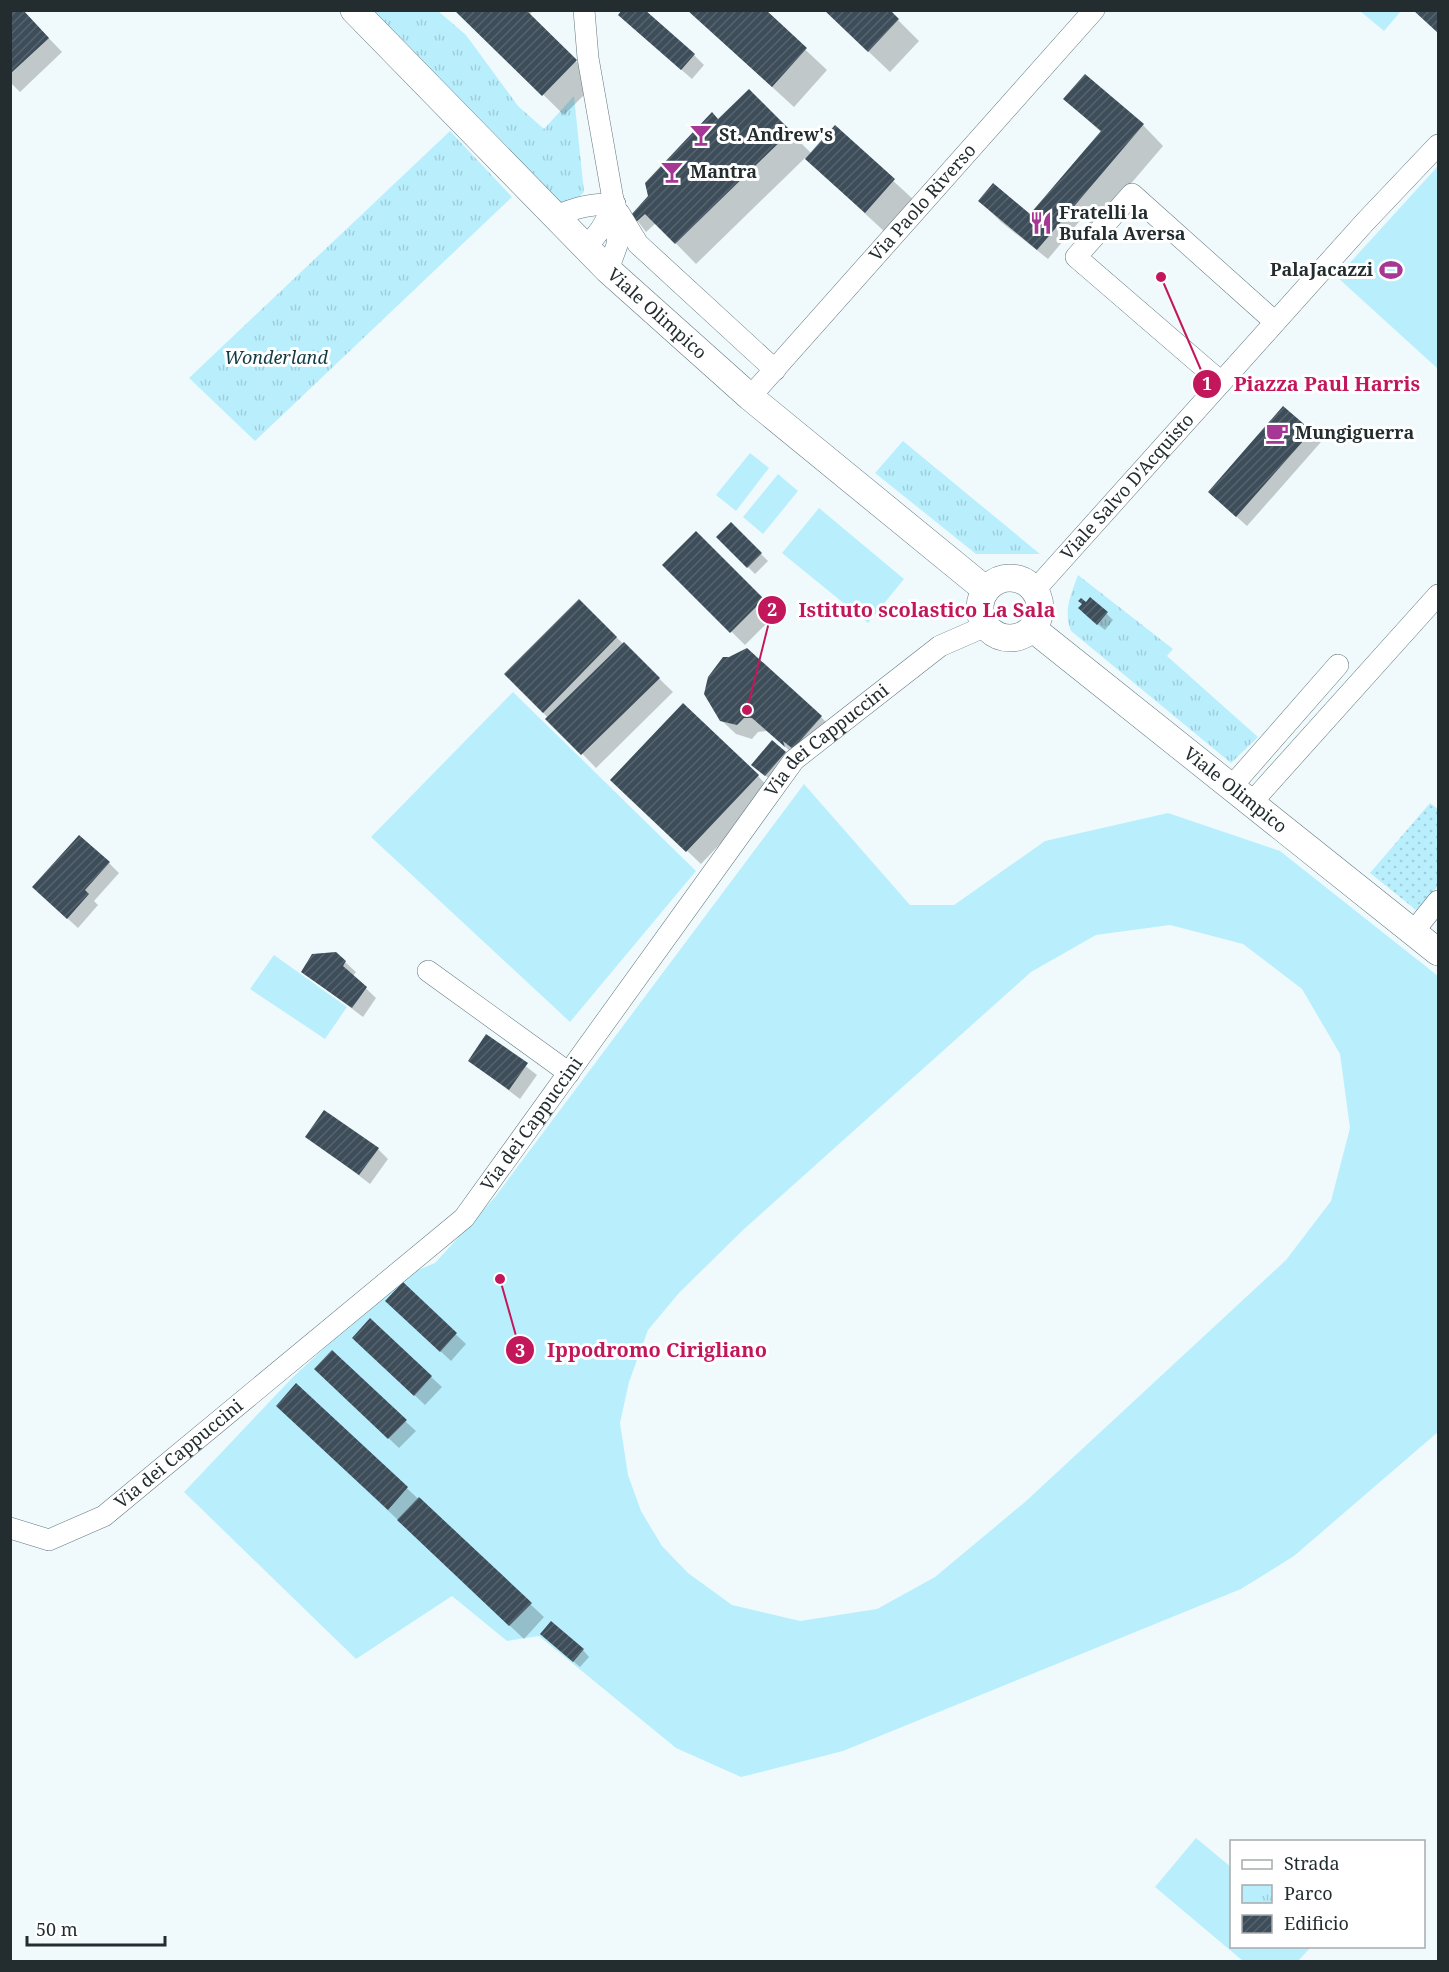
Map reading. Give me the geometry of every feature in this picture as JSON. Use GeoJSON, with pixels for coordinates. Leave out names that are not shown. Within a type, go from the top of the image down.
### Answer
{"type":"FeatureCollection","features":[{"type":"Feature","properties":{"kind":"main road","name":"Viale Olimpico"},"geometry":{"type":"LineString","coordinates":[[354,10],[608,270],[750,397],[986,590]]}},
{"type":"Feature","properties":{"kind":"main road"},"geometry":{"type":"LineString","coordinates":[[1010,578],[1027,584],[1034,591],[1039,610],[1032,628],[1014,638],[994,633],[986,626],[980,608],[986,590],[992,584],[1010,578]]}},
{"type":"Feature","properties":{"kind":"main road","name":"Viale Olimpico"},"geometry":{"type":"LineString","coordinates":[[1032,628],[1438,952]]}},
{"type":"Feature","properties":{"kind":"street"},"geometry":{"type":"LineString","coordinates":[[584,10],[588,58],[601,90],[615,204],[617,245],[608,270]]}},
{"type":"Feature","properties":{"kind":"street","name":"Via Paolo Riverso"},"geometry":{"type":"LineString","coordinates":[[750,397],[1094,10]]}},
{"type":"Feature","properties":{"kind":"street","name":"Viale Salvo D'Acquisto"},"geometry":{"type":"LineString","coordinates":[[1034,591],[1438,144]]}},
{"type":"Feature","properties":{"kind":"street"},"geometry":{"type":"LineString","coordinates":[[1221,382],[1077,257],[1132,194],[1275,322]]}},
{"type":"Feature","properties":{"kind":"street"},"geometry":{"type":"LineString","coordinates":[[595,203],[615,204],[601,229],[571,234],[579,207],[595,203]]}},
{"type":"Feature","properties":{"kind":"street"},"geometry":{"type":"LineString","coordinates":[[615,204],[638,244],[775,370]]}},
{"type":"Feature","properties":{"kind":"street"},"geometry":{"type":"LineString","coordinates":[[1242,794],[1356,689],[1438,595]]}},
{"type":"Feature","properties":{"kind":"street","name":"Via dei Cappuccini"},"geometry":{"type":"LineString","coordinates":[[10,1528],[49,1540],[104,1516],[464,1218],[794,760],[940,646],[986,626]]}},
{"type":"Feature","properties":{"kind":"street"},"geometry":{"type":"LineString","coordinates":[[1242,794],[1338,665]]}},
{"type":"Feature","properties":{"kind":"street"},"geometry":{"type":"LineString","coordinates":[[1413,932],[1438,901]]}},
{"type":"Feature","properties":{"kind":"street"},"geometry":{"type":"LineString","coordinates":[[428,971],[569,1073]]}},
{"type":"Feature","properties":{"kind":"green space"},"geometry":{"type":"Polygon","coordinates":[[[369,11],[438,11],[466,35],[518,106],[544,129],[574,96],[584,192],[574,202],[556,204],[369,11]]]}},
{"type":"Feature","properties":{"kind":"green space"},"geometry":{"type":"Polygon","coordinates":[[[1360,11],[1401,11],[1384,31],[1360,11]]]}},
{"type":"Feature","properties":{"kind":"green space","name":"Wonderland"},"geometry":{"type":"Polygon","coordinates":[[[450,131],[512,197],[255,441],[189,378],[450,131]]]}},
{"type":"Feature","properties":{"kind":"green space","name":"PalaJacazzi"},"geometry":{"type":"Polygon","coordinates":[[[1438,166],[1438,369],[1337,277],[1438,166]]]}},
{"type":"Feature","properties":{"kind":"green space"},"geometry":{"type":"Polygon","coordinates":[[[903,441],[1040,554],[976,554],[875,473],[903,441]]]}},
{"type":"Feature","properties":{"kind":"green space"},"geometry":{"type":"Polygon","coordinates":[[[750,453],[769,468],[736,511],[716,495],[750,453]]]}},
{"type":"Feature","properties":{"kind":"green space"},"geometry":{"type":"Polygon","coordinates":[[[778,474],[798,491],[763,534],[743,517],[778,474]]]}},
{"type":"Feature","properties":{"kind":"green space"},"geometry":{"type":"Polygon","coordinates":[[[819,508],[904,579],[868,623],[782,553],[819,508]]]}},
{"type":"Feature","properties":{"kind":"green space"},"geometry":{"type":"Polygon","coordinates":[[[1078,575],[1173,649],[1167,656],[1258,737],[1231,763],[1071,631],[1068,610],[1078,575]]]}},
{"type":"Feature","properties":{"kind":"green space"},"geometry":{"type":"Polygon","coordinates":[[[513,692],[696,871],[570,1022],[371,837],[513,692]]]}},
{"type":"Feature","properties":{"kind":"green space"},"geometry":{"type":"Polygon","coordinates":[[[804,784],[910,905],[954,905],[1045,841],[1168,813],[1280,851],[1438,976],[1438,1432],[1294,1556],[1241,1589],[843,1751],[741,1777],[676,1748],[539,1636],[507,1641],[452,1596],[356,1659],[184,1492],[292,1378],[401,1277],[435,1263],[495,1197],[804,784]],[[1170,925],[1096,935],[1031,972],[743,1230],[679,1293],[648,1330],[629,1382],[620,1423],[628,1475],[641,1511],[662,1546],[688,1573],[732,1605],[800,1621],[877,1609],[935,1577],[1025,1502],[1286,1260],[1331,1201],[1350,1128],[1340,1054],[1302,989],[1243,944],[1170,925]]]}},
{"type":"Feature","properties":{"kind":"green space"},"geometry":{"type":"Polygon","coordinates":[[[1430,803],[1438,809],[1438,886],[1416,910],[1370,873],[1430,803]]]}},
{"type":"Feature","properties":{"kind":"green space"},"geometry":{"type":"Polygon","coordinates":[[[274,955],[347,1007],[325,1039],[250,989],[274,955]]]}},
{"type":"Feature","properties":{"kind":"green space"},"geometry":{"type":"Polygon","coordinates":[[[1196,1838],[1230,1866],[1230,1948],[1310,1948],[1298,1961],[1243,1961],[1155,1887],[1196,1838]]]}},
{"type":"Feature","properties":{"kind":"building"},"geometry":{"type":"Polygon","coordinates":[[[10,10],[23,10],[49,38],[10,74],[10,10]]]}},
{"type":"Feature","properties":{"kind":"building"},"geometry":{"type":"Polygon","coordinates":[[[454,10],[526,10],[577,60],[542,96],[454,10]]]}},
{"type":"Feature","properties":{"kind":"building"},"geometry":{"type":"Polygon","coordinates":[[[622,10],[645,10],[695,54],[681,70],[618,15],[622,10]]]}},
{"type":"Feature","properties":{"kind":"building"},"geometry":{"type":"Polygon","coordinates":[[[687,10],[766,10],[807,48],[772,87],[687,10]]]}},
{"type":"Feature","properties":{"kind":"building"},"geometry":{"type":"Polygon","coordinates":[[[824,10],[890,10],[899,19],[868,52],[824,10]]]}},
{"type":"Feature","properties":{"kind":"building"},"geometry":{"type":"Polygon","coordinates":[[[1413,10],[1438,10],[1438,33],[1413,10]]]}},
{"type":"Feature","properties":{"kind":"building"},"geometry":{"type":"Polygon","coordinates":[[[1085,74],[1144,124],[1037,250],[978,201],[993,183],[1030,214],[1101,131],[1063,99],[1085,74]]]}},
{"type":"Feature","properties":{"kind":"building"},"geometry":{"type":"Polygon","coordinates":[[[749,89],[791,131],[675,244],[645,214],[635,223],[631,215],[648,196],[645,183],[712,112],[718,119],[749,89]]]}},
{"type":"Feature","properties":{"kind":"building"},"geometry":{"type":"Polygon","coordinates":[[[835,125],[895,179],[865,213],[805,159],[835,125]]]}},
{"type":"Feature","properties":{"kind":"building"},"geometry":{"type":"Polygon","coordinates":[[[1283,406],[1312,431],[1236,517],[1208,492],[1283,406]]]}},
{"type":"Feature","properties":{"kind":"building"},"geometry":{"type":"Polygon","coordinates":[[[731,522],[762,553],[747,568],[716,537],[731,522]]]}},
{"type":"Feature","properties":{"kind":"building"},"geometry":{"type":"Polygon","coordinates":[[[696,531],[764,599],[730,633],[662,565],[696,531]]]}},
{"type":"Feature","properties":{"kind":"building"},"geometry":{"type":"Polygon","coordinates":[[[1090,597],[1108,612],[1097,625],[1078,608],[1082,604],[1078,601],[1081,598],[1086,602],[1090,597]]]}},
{"type":"Feature","properties":{"kind":"building"},"geometry":{"type":"Polygon","coordinates":[[[579,599],[617,637],[543,713],[504,674],[579,599]]]}},
{"type":"Feature","properties":{"kind":"building"},"geometry":{"type":"Polygon","coordinates":[[[624,642],[660,678],[581,755],[545,719],[624,642]]]}},
{"type":"Feature","properties":{"kind":"building"},"geometry":{"type":"Polygon","coordinates":[[[747,648],[822,716],[793,749],[783,741],[785,747],[752,718],[744,718],[737,725],[720,721],[704,694],[708,677],[723,657],[729,657],[747,648]]]}},
{"type":"Feature","properties":{"kind":"building"},"geometry":{"type":"Polygon","coordinates":[[[683,703],[759,775],[686,852],[610,780],[683,703]]]}},
{"type":"Feature","properties":{"kind":"building"},"geometry":{"type":"Polygon","coordinates":[[[772,740],[786,752],[765,776],[751,765],[772,740]]]}},
{"type":"Feature","properties":{"kind":"building"},"geometry":{"type":"Polygon","coordinates":[[[79,835],[110,862],[85,890],[89,894],[67,919],[32,887],[79,835]]]}},
{"type":"Feature","properties":{"kind":"building"},"geometry":{"type":"Polygon","coordinates":[[[336,952],[346,961],[343,966],[367,987],[352,1008],[301,972],[312,954],[336,952]]]}},
{"type":"Feature","properties":{"kind":"building"},"geometry":{"type":"Polygon","coordinates":[[[486,1034],[528,1063],[509,1090],[468,1061],[486,1034]]]}},
{"type":"Feature","properties":{"kind":"building"},"geometry":{"type":"Polygon","coordinates":[[[324,1110],[379,1148],[359,1175],[305,1137],[324,1110]]]}},
{"type":"Feature","properties":{"kind":"building"},"geometry":{"type":"Polygon","coordinates":[[[403,1282],[457,1333],[440,1352],[385,1301],[403,1282]]]}},
{"type":"Feature","properties":{"kind":"building"},"geometry":{"type":"Polygon","coordinates":[[[370,1318],[432,1376],[414,1396],[352,1338],[370,1318]]]}},
{"type":"Feature","properties":{"kind":"building"},"geometry":{"type":"Polygon","coordinates":[[[332,1350],[407,1420],[388,1439],[314,1369],[332,1350]]]}},
{"type":"Feature","properties":{"kind":"building"},"geometry":{"type":"Polygon","coordinates":[[[296,1383],[408,1487],[388,1510],[276,1406],[296,1383]]]}},
{"type":"Feature","properties":{"kind":"building"},"geometry":{"type":"Polygon","coordinates":[[[419,1497],[532,1603],[509,1626],[397,1520],[419,1497]]]}},
{"type":"Feature","properties":{"kind":"building"},"geometry":{"type":"Polygon","coordinates":[[[551,1621],[584,1649],[573,1662],[540,1634],[551,1621]]]}},
{"type":"Feature","properties":{"kind":"place","name":"St. Andrew's"},"geometry":{"type":"Point","coordinates":[701,135]}},
{"type":"Feature","properties":{"kind":"place","name":"Mantra"},"geometry":{"type":"Point","coordinates":[672,172]}},
{"type":"Feature","properties":{"kind":"place","name":"Fratelli la Bufala Aversa"},"geometry":{"type":"Point","coordinates":[1041,223]}},
{"type":"Feature","properties":{"kind":"place","name":"PalaJacazzi"},"geometry":{"type":"Point","coordinates":[1391,270]}},
{"type":"Feature","properties":{"kind":"place","name":"Piazza Paul Harris"},"geometry":{"type":"Point","coordinates":[1161,277]}},
{"type":"Feature","properties":{"kind":"place","name":"Mungiguerra"},"geometry":{"type":"Point","coordinates":[1277,433]}},
{"type":"Feature","properties":{"kind":"place","name":"Istituto scolastico La Sala"},"geometry":{"type":"Point","coordinates":[747,710]}},
{"type":"Feature","properties":{"kind":"place","name":"Ippodromo Cirigliano"},"geometry":{"type":"Point","coordinates":[500,1279]}}]}
